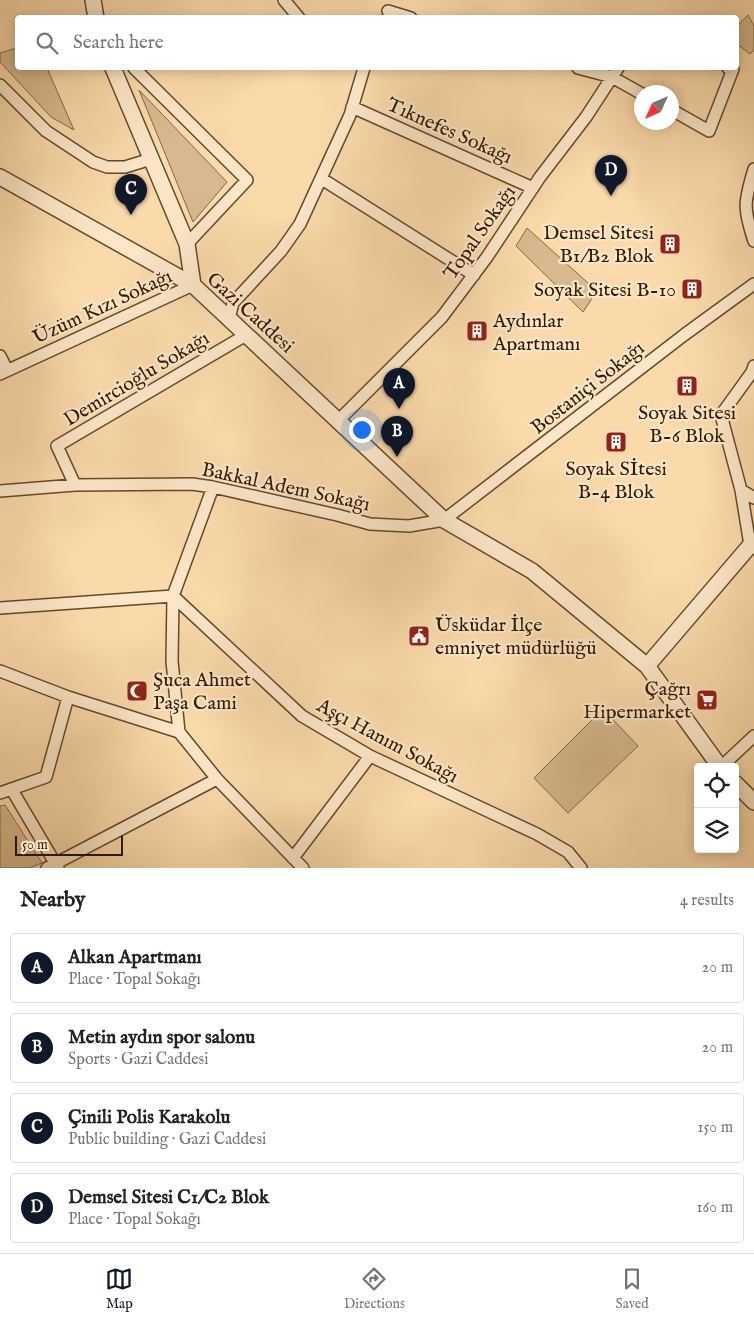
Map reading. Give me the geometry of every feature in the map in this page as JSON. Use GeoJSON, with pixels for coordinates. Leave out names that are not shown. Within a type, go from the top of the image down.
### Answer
{"type":"FeatureCollection","features":[{"type":"Feature","properties":{"kind":"street"},"geometry":{"type":"LineString","coordinates":[[93,0],[96,15]]}},
{"type":"Feature","properties":{"kind":"street"},"geometry":{"type":"LineString","coordinates":[[284,0],[296,15]]}},
{"type":"Feature","properties":{"kind":"street"},"geometry":{"type":"LineString","coordinates":[[387,14],[395,0]]}},
{"type":"Feature","properties":{"kind":"street"},"geometry":{"type":"LineString","coordinates":[[114,70],[187,244],[193,285]]}},
{"type":"Feature","properties":{"kind":"street"},"geometry":{"type":"LineString","coordinates":[[136,70],[247,180],[187,244]]}},
{"type":"Feature","properties":{"kind":"street"},"geometry":{"type":"LineString","coordinates":[[229,319],[234,303],[281,251],[300,224],[322,179],[352,107],[361,70]]}},
{"type":"Feature","properties":{"kind":"street"},"geometry":{"type":"LineString","coordinates":[[596,70],[615,72],[634,87]]}},
{"type":"Feature","properties":{"kind":"street"},"geometry":{"type":"LineString","coordinates":[[679,114],[709,130],[733,70]]}},
{"type":"Feature","properties":{"kind":"street","name":"Topal Sokağı"},"geometry":{"type":"LineString","coordinates":[[338,420],[442,317],[474,275],[533,188],[586,117],[615,72]]}},
{"type":"Feature","properties":{"kind":"street"},"geometry":{"type":"LineString","coordinates":[[0,85],[46,131],[93,162],[107,168],[125,167],[152,159]]}},
{"type":"Feature","properties":{"kind":"street","name":"Tıknefes Sokağı"},"geometry":{"type":"LineString","coordinates":[[352,107],[533,188]]}},
{"type":"Feature","properties":{"kind":"street"},"geometry":{"type":"LineString","coordinates":[[754,169],[746,202],[746,217],[754,241]]}},
{"type":"Feature","properties":{"kind":"street","name":"Gazi Caddesi"},"geometry":{"type":"LineString","coordinates":[[0,177],[193,285],[444,520],[532,571],[647,666],[718,763]]}},
{"type":"Feature","properties":{"kind":"street"},"geometry":{"type":"LineString","coordinates":[[322,179],[474,275]]}},
{"type":"Feature","properties":{"kind":"street","name":"Bostaniçi Sokağı"},"geometry":{"type":"LineString","coordinates":[[444,520],[684,335],[754,284]]}},
{"type":"Feature","properties":{"kind":"street","name":"Üzüm Kızı Sokağı"},"geometry":{"type":"LineString","coordinates":[[3,372],[193,285]]}},
{"type":"Feature","properties":{"kind":"street","name":"Demircioğlu Sokağı"},"geometry":{"type":"LineString","coordinates":[[75,485],[57,446],[246,335]]}},
{"type":"Feature","properties":{"kind":"street"},"geometry":{"type":"LineString","coordinates":[[0,356],[3,372]]}},
{"type":"Feature","properties":{"kind":"street"},"geometry":{"type":"LineString","coordinates":[[647,666],[753,545],[741,490],[720,415],[752,372],[754,366]]}},
{"type":"Feature","properties":{"kind":"street","name":"Bakkal Adem Sokağı"},"geometry":{"type":"LineString","coordinates":[[0,491],[75,485],[192,484],[337,515],[370,524],[409,526],[444,520]]}},
{"type":"Feature","properties":{"kind":"street"},"geometry":{"type":"LineString","coordinates":[[212,487],[173,596],[172,661],[179,732],[217,779],[303,868]]}},
{"type":"Feature","properties":{"kind":"street"},"geometry":{"type":"LineString","coordinates":[[741,490],[754,498]]}},
{"type":"Feature","properties":{"kind":"street"},"geometry":{"type":"LineString","coordinates":[[0,608],[173,596]]}},
{"type":"Feature","properties":{"kind":"street","name":"Aşçı Hanım Sokağı"},"geometry":{"type":"LineString","coordinates":[[173,596],[302,716],[370,756],[537,834],[568,852],[581,868]]}},
{"type":"Feature","properties":{"kind":"street"},"geometry":{"type":"LineString","coordinates":[[0,671],[68,697],[179,732]]}},
{"type":"Feature","properties":{"kind":"street"},"geometry":{"type":"LineString","coordinates":[[0,794],[46,777],[68,697]]}},
{"type":"Feature","properties":{"kind":"street"},"geometry":{"type":"LineString","coordinates":[[725,763],[754,736]]}},
{"type":"Feature","properties":{"kind":"street"},"geometry":{"type":"LineString","coordinates":[[293,858],[370,756]]}},
{"type":"Feature","properties":{"kind":"street"},"geometry":{"type":"LineString","coordinates":[[12,790],[53,867],[217,779]]}},
{"type":"Feature","properties":{"kind":"street"},"geometry":{"type":"LineString","coordinates":[[739,787],[754,802]]}},
{"type":"Feature","properties":{"kind":"shaded area"},"geometry":{"type":"Polygon","coordinates":[[[748,15],[754,26],[754,50],[750,54],[739,46],[739,24],[748,15]]]}},
{"type":"Feature","properties":{"kind":"shaded area"},"geometry":{"type":"Polygon","coordinates":[[[15,49],[15,70],[48,70],[74,130],[51,117],[0,62],[0,53],[15,49]]]}},
{"type":"Feature","properties":{"kind":"shaded area"},"geometry":{"type":"Polygon","coordinates":[[[139,90],[227,182],[193,222],[139,90]]]}},
{"type":"Feature","properties":{"kind":"shaded area"},"geometry":{"type":"Polygon","coordinates":[[[527,228],[597,291],[583,312],[516,246],[527,228]]]}},
{"type":"Feature","properties":{"kind":"shaded area"},"geometry":{"type":"Polygon","coordinates":[[[603,709],[638,746],[568,813],[534,778],[603,709]]]}},
{"type":"Feature","properties":{"kind":"shaded area"},"geometry":{"type":"Polygon","coordinates":[[[5,805],[42,863],[29,868],[0,868],[0,806],[5,805]]]}},
{"type":"Feature","properties":{"kind":"place","name":"Demsel Sitesi C1/C2 Blok"},"geometry":{"type":"Point","coordinates":[611,196]}},
{"type":"Feature","properties":{"kind":"place","name":"Çinili Polis Karakolu"},"geometry":{"type":"Point","coordinates":[131,215]}},
{"type":"Feature","properties":{"kind":"place","name":"Demsel Sitesi B1/B2 Blok"},"geometry":{"type":"Point","coordinates":[670,244]}},
{"type":"Feature","properties":{"kind":"place","name":"Soyak Sitesi B-10"},"geometry":{"type":"Point","coordinates":[692,289]}},
{"type":"Feature","properties":{"kind":"place","name":"Aydınlar Apartmanı"},"geometry":{"type":"Point","coordinates":[477,331]}},
{"type":"Feature","properties":{"kind":"place","name":"Soyak Sitesi B-6 Blok"},"geometry":{"type":"Point","coordinates":[687,386]}},
{"type":"Feature","properties":{"kind":"place","name":"Alkan Apartmanı"},"geometry":{"type":"Point","coordinates":[399,409]}},
{"type":"Feature","properties":{"kind":"place","name":"Soyak Sİtesi B-4 Blok"},"geometry":{"type":"Point","coordinates":[616,442]}},
{"type":"Feature","properties":{"kind":"place","name":"Metin aydın spor salonu"},"geometry":{"type":"Point","coordinates":[397,457]}},
{"type":"Feature","properties":{"kind":"place","name":"Üsküdar İlçe emniyet müdürlüğü"},"geometry":{"type":"Point","coordinates":[419,636]}},
{"type":"Feature","properties":{"kind":"place","name":"Şuca Ahmet Paşa Cami"},"geometry":{"type":"Point","coordinates":[137,691]}},
{"type":"Feature","properties":{"kind":"place","name":"Çağrı Hipermarket"},"geometry":{"type":"Point","coordinates":[707,700]}}]}
